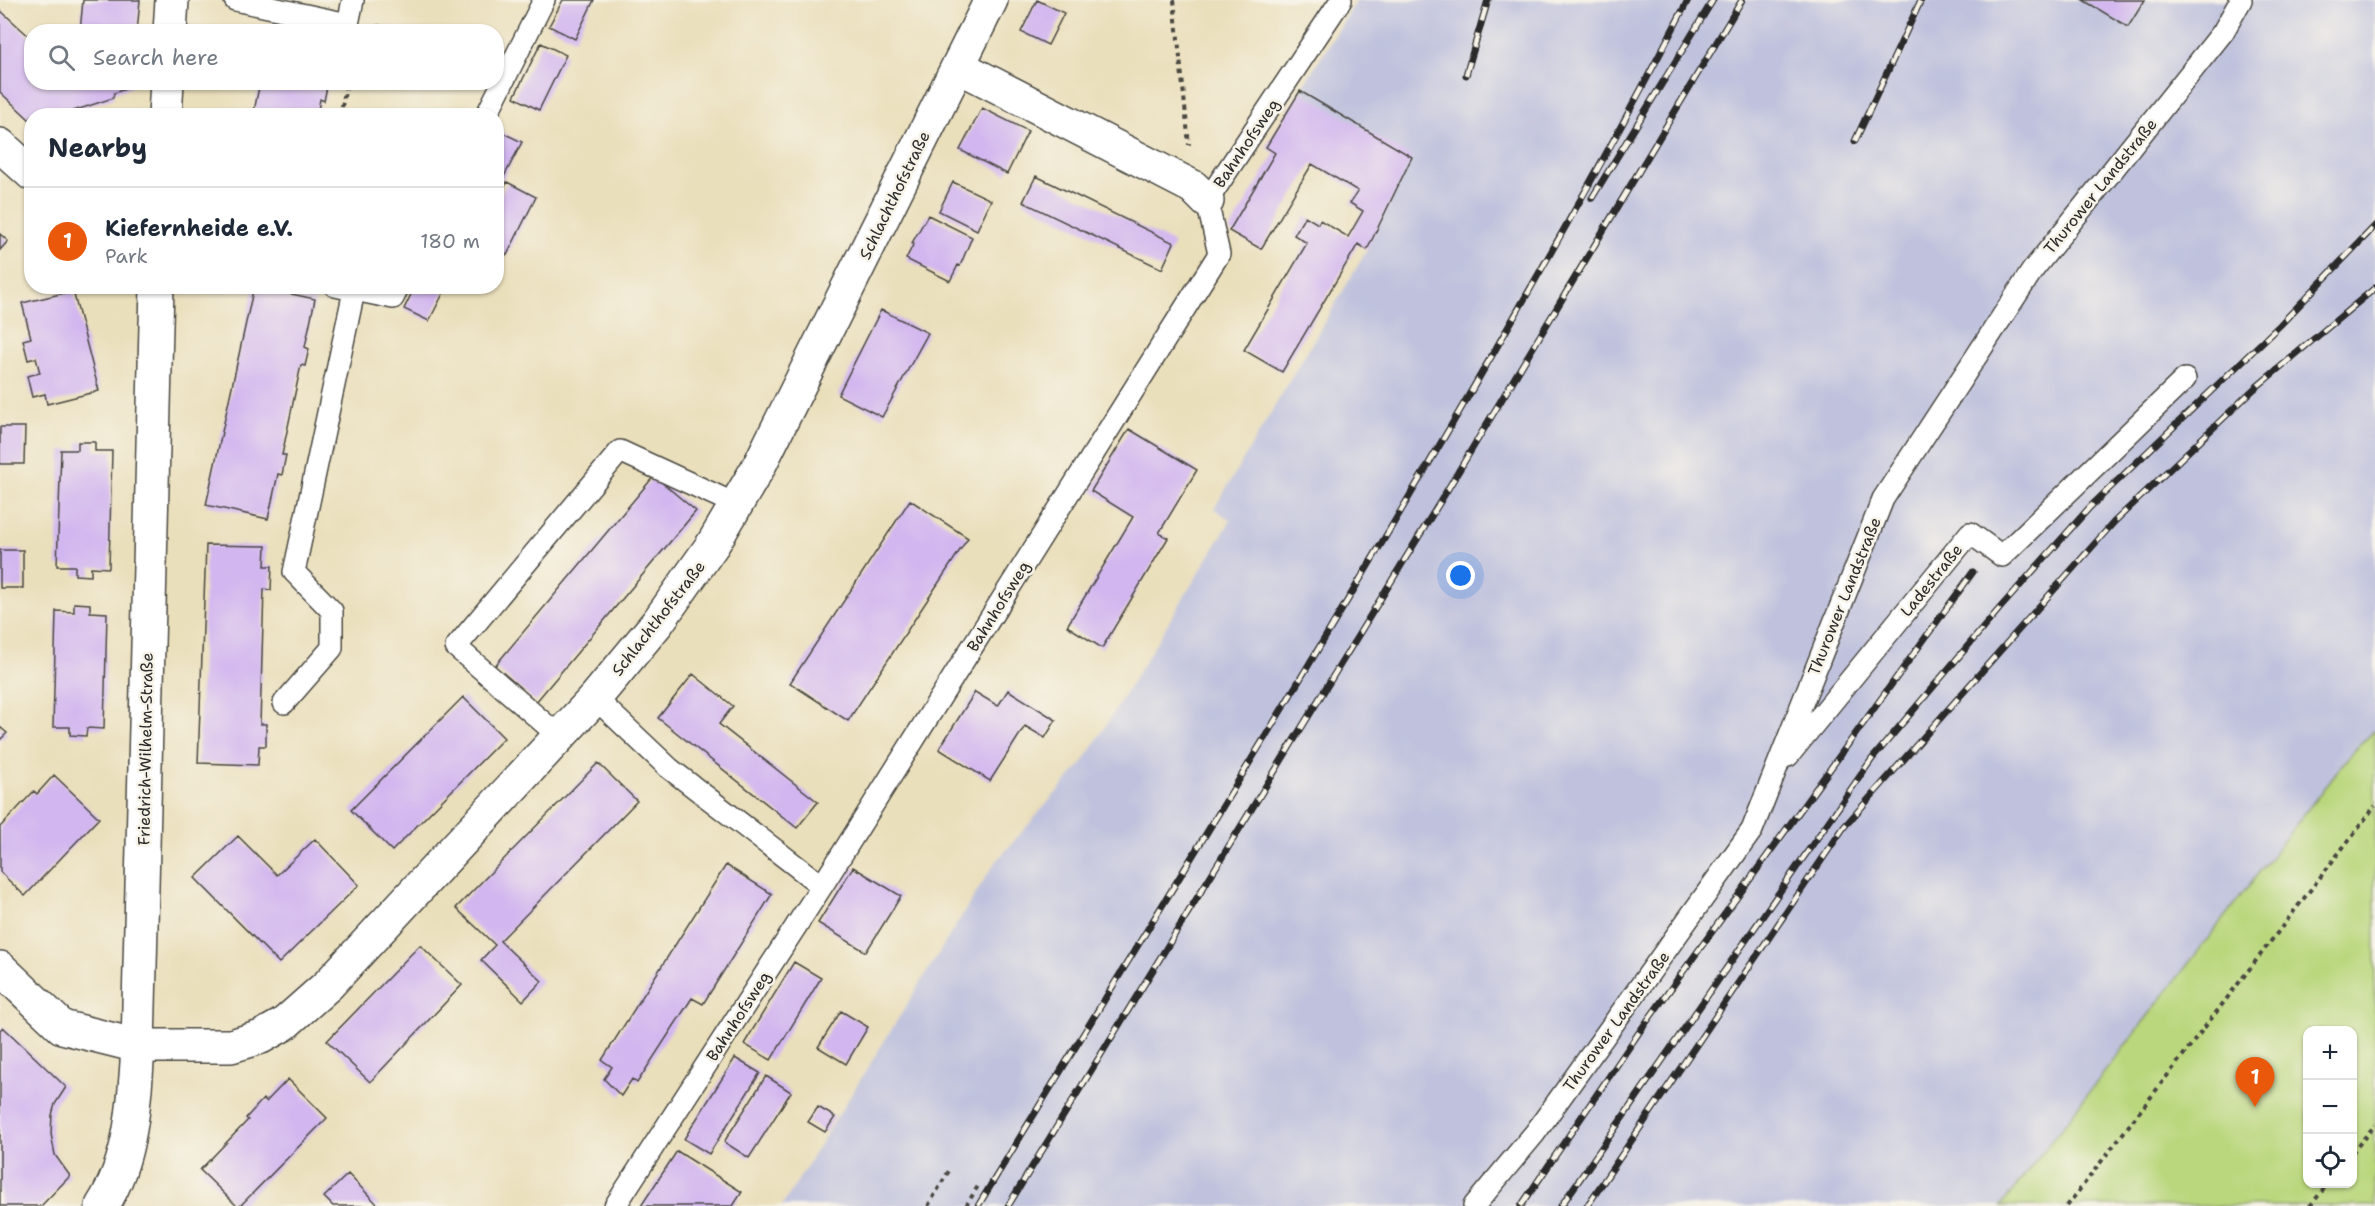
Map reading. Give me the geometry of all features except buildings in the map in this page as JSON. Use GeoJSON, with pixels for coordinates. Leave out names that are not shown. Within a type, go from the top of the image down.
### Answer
{"type":"FeatureCollection","features":[{"type":"Feature","properties":{"kind":"street"},"geometry":{"type":"LineString","coordinates":[[170,24],[172,0]]}},
{"type":"Feature","properties":{"kind":"street","name":"Schlachthofstraße"},"geometry":{"type":"LineString","coordinates":[[0,968],[62,1028],[138,1046],[231,1046],[261,1037],[284,1024],[328,985],[595,698],[658,622],[713,544],[737,505],[991,0]]}},
{"type":"Feature","properties":{"kind":"street"},"geometry":{"type":"LineString","coordinates":[[958,66],[1200,194]]}},
{"type":"Feature","properties":{"kind":"street"},"geometry":{"type":"LineString","coordinates":[[165,108],[167,90]]}},
{"type":"Feature","properties":{"kind":"street"},"geometry":{"type":"LineString","coordinates":[[0,144],[24,166]]}},
{"type":"Feature","properties":{"kind":"street","name":"Friedrich-Wilhelm-Straße"},"geometry":{"type":"LineString","coordinates":[[102,1206],[123,1158],[134,1108],[138,1046],[157,294]]}},
{"type":"Feature","properties":{"kind":"lane"},"geometry":{"type":"LineString","coordinates":[[235,0],[348,24],[352,0]]}},
{"type":"Feature","properties":{"kind":"lane"},"geometry":{"type":"LineString","coordinates":[[504,80],[544,0]]}},
{"type":"Feature","properties":{"kind":"lane","name":"Bahnhofsweg"},"geometry":{"type":"LineString","coordinates":[[615,1206],[822,886],[1219,254],[1200,194],[1341,0]]}},
{"type":"Feature","properties":{"kind":"lane","name":"Thurower Landstraße"},"geometry":{"type":"LineString","coordinates":[[1474,1206],[1535,1133],[1752,830],[1883,499],[2032,271],[2223,32],[2241,0]]}},
{"type":"Feature","properties":{"kind":"lane"},"geometry":{"type":"LineString","coordinates":[[490,108],[499,90]]}},
{"type":"Feature","properties":{"kind":"lane"},"geometry":{"type":"LineString","coordinates":[[284,703],[332,648],[332,611],[294,573],[343,294]]}},
{"type":"Feature","properties":{"kind":"lane"},"geometry":{"type":"LineString","coordinates":[[371,294],[393,298],[395,294]]}},
{"type":"Feature","properties":{"kind":"lane","name":"Ladestraße"},"geometry":{"type":"LineString","coordinates":[[1775,772],[1970,533],[2002,556],[2185,379]]}},
{"type":"Feature","properties":{"kind":"lane"},"geometry":{"type":"LineString","coordinates":[[559,736],[456,647],[620,451],[737,505]]}},
{"type":"Feature","properties":{"kind":"lane"},"geometry":{"type":"LineString","coordinates":[[595,698],[669,768],[822,886]]}},
{"type":"Feature","properties":{"kind":"path"},"geometry":{"type":"LineString","coordinates":[[1174,0],[1200,194]]}},
{"type":"Feature","properties":{"kind":"path"},"geometry":{"type":"LineString","coordinates":[[341,108],[345,90]]}},
{"type":"Feature","properties":{"kind":"path"},"geometry":{"type":"LineString","coordinates":[[2067,1206],[2375,806]]}},
{"type":"Feature","properties":{"kind":"path"},"geometry":{"type":"LineString","coordinates":[[2357,1147],[2375,1125]]}},
{"type":"Feature","properties":{"kind":"path"},"geometry":{"type":"LineString","coordinates":[[928,1206],[950,1169]]}},
{"type":"Feature","properties":{"kind":"path"},"geometry":{"type":"LineString","coordinates":[[966,1206],[978,1186]]}},
{"type":"Feature","properties":{"kind":"path"},"geometry":{"type":"LineString","coordinates":[[2310,1206],[2325,1188]]}},
{"type":"Feature","properties":{"kind":"shaded area"},"geometry":{"type":"Polygon","coordinates":[[[1357,0],[2375,0],[2375,730],[2349,756],[2001,1206],[782,1206],[994,864],[1084,761],[1231,520],[1214,509],[1367,250],[1387,209],[1411,157],[1300,91],[1357,0]]]}},
{"type":"Feature","properties":{"kind":"green space"},"geometry":{"type":"Polygon","coordinates":[[[2375,730],[2375,1206],[2001,1206],[2349,756],[2375,730]]]}},
{"type":"Feature","properties":{"kind":"railway"},"geometry":{"type":"LineString","coordinates":[[1466,75],[1488,0]]}},
{"type":"Feature","properties":{"kind":"railway"},"geometry":{"type":"LineString","coordinates":[[978,1206],[1276,718],[1452,424],[1573,214],[1688,0]]}},
{"type":"Feature","properties":{"kind":"railway"},"geometry":{"type":"LineString","coordinates":[[1592,198],[1713,0]]}},
{"type":"Feature","properties":{"kind":"railway"},"geometry":{"type":"LineString","coordinates":[[1008,1206],[1440,502],[1742,0]]}},
{"type":"Feature","properties":{"kind":"railway"},"geometry":{"type":"LineString","coordinates":[[1855,141],[1921,0]]}},
{"type":"Feature","properties":{"kind":"railway"},"geometry":{"type":"LineString","coordinates":[[1561,1206],[1872,759],[2000,608],[2090,507],[2280,325],[2375,226]]}},
{"type":"Feature","properties":{"kind":"railway"},"geometry":{"type":"LineString","coordinates":[[1587,1206],[1844,827],[2114,522],[2254,389],[2375,288]]}},
{"type":"Feature","properties":{"kind":"railway"},"geometry":{"type":"LineString","coordinates":[[1521,1206],[1640,1031],[1973,572]]}},
{"type":"Feature","properties":{"kind":"place","name":"Kiefernheide e.V."},"geometry":{"type":"Point","coordinates":[2255,1107]}}]}
